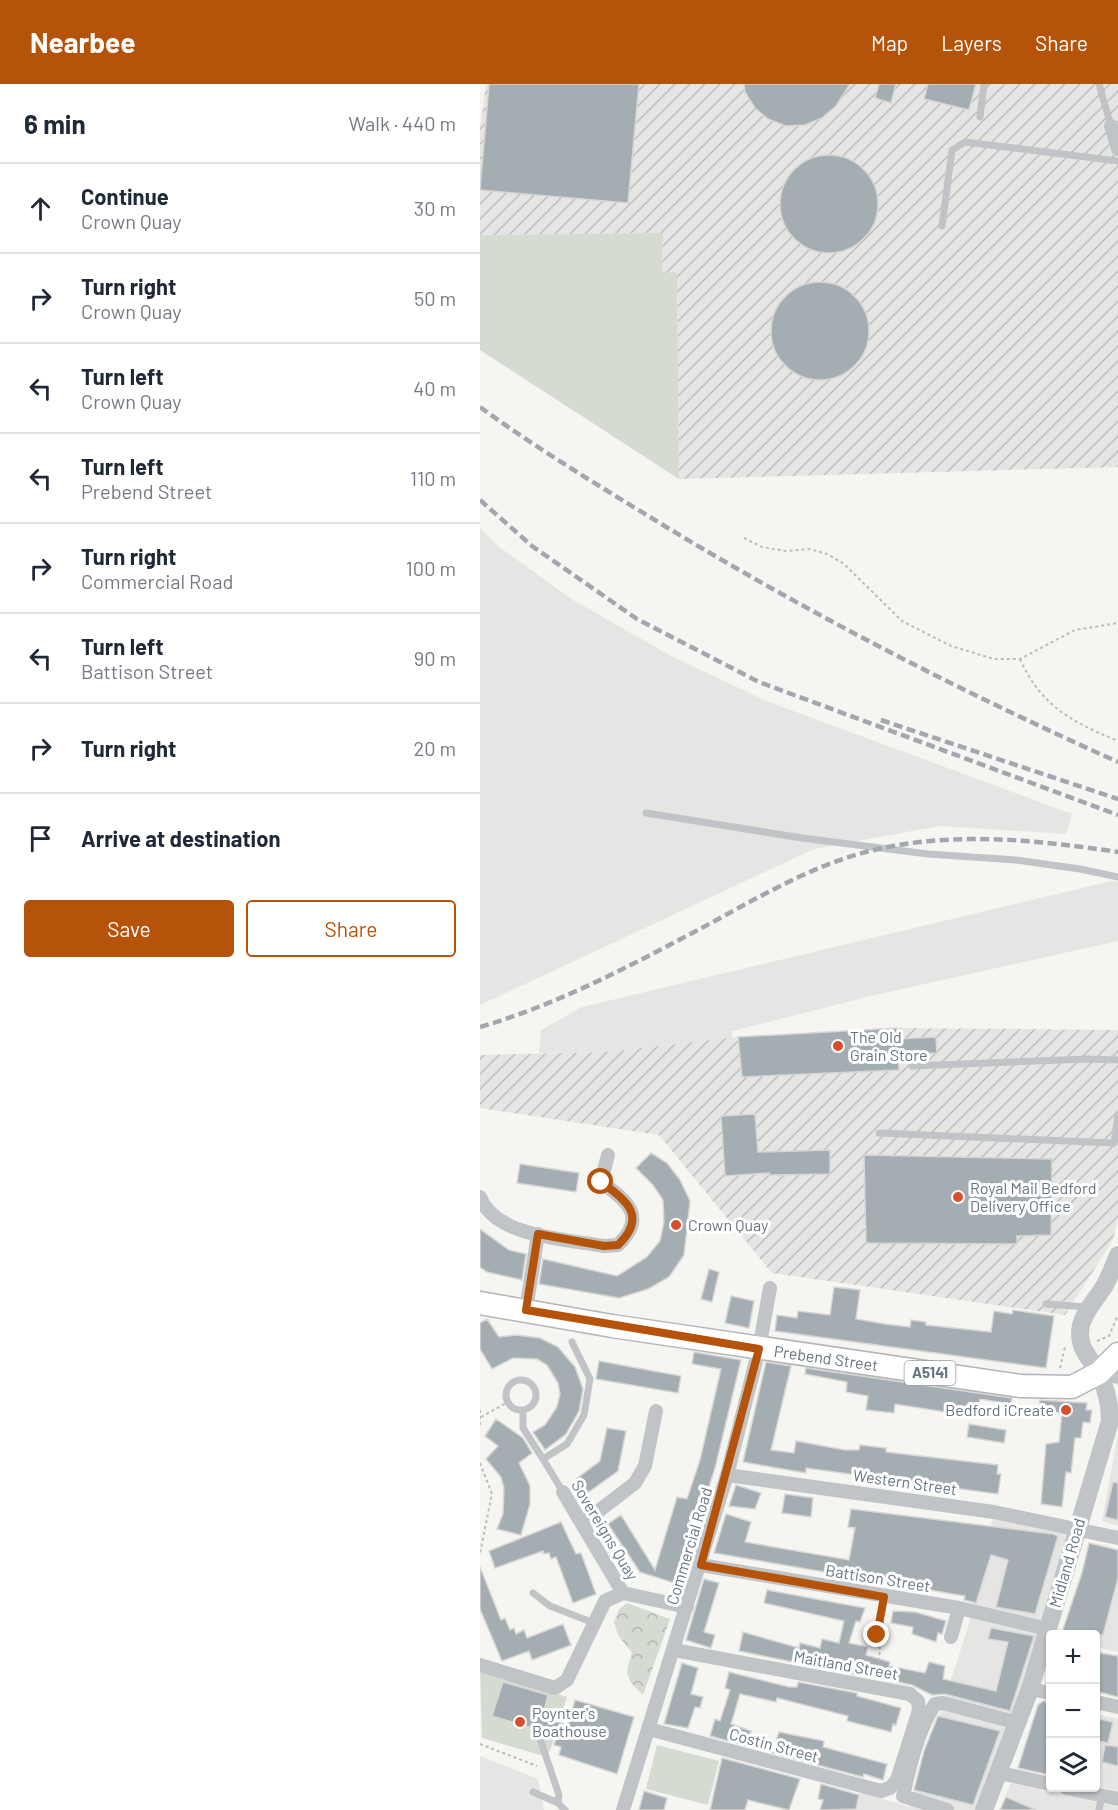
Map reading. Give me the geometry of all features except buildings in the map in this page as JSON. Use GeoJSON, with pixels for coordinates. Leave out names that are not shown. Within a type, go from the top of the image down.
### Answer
{"type":"FeatureCollection","features":[{"type":"Feature","properties":{"kind":"main road","name":"Prebend Street"},"geometry":{"type":"LineString","coordinates":[[480,1303],[759,1349],[1021,1386],[1072,1387],[1108,1375]]}},
{"type":"Feature","properties":{"kind":"main road","name":"A5141"},"geometry":{"type":"LineString","coordinates":[[1108,1375],[1118,1354]]}},
{"type":"Feature","properties":{"kind":"street"},"geometry":{"type":"LineString","coordinates":[[1112,126],[1118,149]]}},
{"type":"Feature","properties":{"kind":"street"},"geometry":{"type":"LineString","coordinates":[[480,1197],[483,1205],[498,1220],[514,1229],[604,1246],[618,1245],[633,1229],[633,1214],[620,1195],[601,1182],[608,1155]]}},
{"type":"Feature","properties":{"kind":"street"},"geometry":{"type":"LineString","coordinates":[[526,1310],[538,1234]]}},
{"type":"Feature","properties":{"kind":"street","name":"Midland Road"},"geometry":{"type":"LineString","coordinates":[[984,1810],[1000,1773],[1030,1689],[1110,1421],[1108,1375],[1082,1350],[1080,1340],[1081,1325],[1089,1307],[1105,1284],[1118,1255]]}},
{"type":"Feature","properties":{"kind":"street","name":"Commercial Road"},"geometry":{"type":"LineString","coordinates":[[622,1810],[701,1565],[727,1475],[759,1349],[770,1288]]}},
{"type":"Feature","properties":{"kind":"street"},"geometry":{"type":"LineString","coordinates":[[584,1523],[635,1483],[645,1466],[656,1411]]}},
{"type":"Feature","properties":{"kind":"street","name":"Western Street"},"geometry":{"type":"LineString","coordinates":[[727,1475],[994,1512],[1077,1528],[1118,1539]]}},
{"type":"Feature","properties":{"kind":"street","name":"Sovereigns Quay"},"geometry":{"type":"LineString","coordinates":[[563,1492],[584,1523],[623,1593],[687,1607]]}},
{"type":"Feature","properties":{"kind":"street","name":"Battison Street"},"geometry":{"type":"LineString","coordinates":[[701,1565],[959,1608],[1048,1629]]}},
{"type":"Feature","properties":{"kind":"street"},"geometry":{"type":"LineString","coordinates":[[480,1665],[555,1688],[567,1680],[605,1600],[623,1593]]}},
{"type":"Feature","properties":{"kind":"street"},"geometry":{"type":"LineString","coordinates":[[951,1637],[959,1608]]}},
{"type":"Feature","properties":{"kind":"street","name":"Maitland Street"},"geometry":{"type":"LineString","coordinates":[[674,1650],[910,1694],[918,1701],[919,1710],[897,1780],[890,1788]]}},
{"type":"Feature","properties":{"kind":"street"},"geometry":{"type":"LineString","coordinates":[[1030,1689],[1046,1692]]}},
{"type":"Feature","properties":{"kind":"street"},"geometry":{"type":"LineString","coordinates":[[946,1810],[903,1796],[910,1766],[928,1714],[935,1704],[943,1702],[1018,1723]]}},
{"type":"Feature","properties":{"kind":"street"},"geometry":{"type":"LineString","coordinates":[[1100,1703],[1118,1707]]}},
{"type":"Feature","properties":{"kind":"street","name":"Costin Street"},"geometry":{"type":"LineString","coordinates":[[649,1729],[881,1791],[890,1788]]}},
{"type":"Feature","properties":{"kind":"street"},"geometry":{"type":"LineString","coordinates":[[1000,1773],[1046,1783]]}},
{"type":"Feature","properties":{"kind":"street"},"geometry":{"type":"LineString","coordinates":[[1087,1792],[1118,1799]]}},
{"type":"Feature","properties":{"kind":"lane"},"geometry":{"type":"LineString","coordinates":[[980,117],[984,84]]}},
{"type":"Feature","properties":{"kind":"lane"},"geometry":{"type":"LineString","coordinates":[[1099,84],[1112,126]]}},
{"type":"Feature","properties":{"kind":"lane"},"geometry":{"type":"LineString","coordinates":[[942,226],[952,150],[964,142],[1118,160]]}},
{"type":"Feature","properties":{"kind":"lane"},"geometry":{"type":"LineString","coordinates":[[646,813],[802,838],[928,854],[1080,869],[1118,878]]}},
{"type":"Feature","properties":{"kind":"lane"},"geometry":{"type":"LineString","coordinates":[[912,1066],[1089,1059],[1118,1060]]}},
{"type":"Feature","properties":{"kind":"lane"},"geometry":{"type":"LineString","coordinates":[[879,1133],[1114,1143],[1118,1115]]}},
{"type":"Feature","properties":{"kind":"lane"},"geometry":{"type":"LineString","coordinates":[[1046,1304],[1089,1307]]}},
{"type":"Feature","properties":{"kind":"lane"},"geometry":{"type":"LineString","coordinates":[[543,1459],[567,1444],[584,1415],[590,1379],[572,1342]]}},
{"type":"Feature","properties":{"kind":"lane"},"geometry":{"type":"LineString","coordinates":[[519,1381],[532,1384],[536,1397],[529,1408],[523,1410],[514,1408],[508,1402],[506,1395],[512,1383],[519,1381]]}},
{"type":"Feature","properties":{"kind":"lane","name":"Sovereigns Quay"},"geometry":{"type":"LineString","coordinates":[[523,1410],[523,1428],[563,1492]]}},
{"type":"Feature","properties":{"kind":"lane"},"geometry":{"type":"LineString","coordinates":[[533,1593],[550,1606],[594,1623]]}},
{"type":"Feature","properties":{"kind":"lane"},"geometry":{"type":"LineString","coordinates":[[540,1739],[559,1796],[558,1803]]}},
{"type":"Feature","properties":{"kind":"lane"},"geometry":{"type":"LineString","coordinates":[[533,1791],[558,1803],[565,1810]]}},
{"type":"Feature","properties":{"kind":"lane"},"geometry":{"type":"LineString","coordinates":[[1099,1810],[1102,1795]]}},
{"type":"Feature","properties":{"kind":"path"},"geometry":{"type":"LineString","coordinates":[[744,538],[762,547],[786,550],[810,549],[827,554],[844,564],[902,621],[951,646],[994,659],[1020,659],[1075,630],[1118,623]]}},
{"type":"Feature","properties":{"kind":"path"},"geometry":{"type":"LineString","coordinates":[[1020,659],[1029,679],[1043,697],[1062,714],[1118,741]]}},
{"type":"Feature","properties":{"kind":"path"},"geometry":{"type":"LineString","coordinates":[[1096,1341],[1108,1336],[1118,1315]]}},
{"type":"Feature","properties":{"kind":"path"},"geometry":{"type":"LineString","coordinates":[[482,1417],[508,1402]]}},
{"type":"Feature","properties":{"kind":"path"},"geometry":{"type":"LineString","coordinates":[[480,1410],[482,1417],[480,1426]]}},
{"type":"Feature","properties":{"kind":"path"},"geometry":{"type":"LineString","coordinates":[[480,1463],[492,1494],[480,1553]]}},
{"type":"Feature","properties":{"kind":"path"},"geometry":{"type":"LineString","coordinates":[[873,1687],[878,1668],[880,1650],[877,1635],[884,1597]]}},
{"type":"Feature","properties":{"kind":"path"},"geometry":{"type":"LineString","coordinates":[[480,1744],[542,1768]]}},
{"type":"Feature","properties":{"kind":"shaded area"},"geometry":{"type":"Polygon","coordinates":[[[486,84],[1118,84],[1118,467],[679,479],[677,274],[662,273],[663,233],[480,235],[480,128],[486,84]]]}},
{"type":"Feature","properties":{"kind":"shaded area"},"geometry":{"type":"Polygon","coordinates":[[[480,528],[498,546],[573,600],[671,656],[769,702],[1072,814],[1066,834],[940,826],[814,849],[480,1005],[480,528]]]}},
{"type":"Feature","properties":{"kind":"shaded area"},"geometry":{"type":"Polygon","coordinates":[[[1112,881],[1118,882],[1118,941],[875,995],[732,1031],[732,1038],[607,1052],[539,1053],[541,1030],[582,1007],[1112,881]]]}},
{"type":"Feature","properties":{"kind":"shaded area"},"geometry":{"type":"Polygon","coordinates":[[[897,1028],[1118,1030],[1118,1218],[1113,1240],[1065,1315],[772,1273],[659,1135],[480,1108],[480,1055],[607,1052],[738,1037],[897,1028]]]}},
{"type":"Feature","properties":{"kind":"shaded area"},"geometry":{"type":"Polygon","coordinates":[[[1118,1434],[1118,1526],[1102,1521],[1118,1434]]]}},
{"type":"Feature","properties":{"kind":"shaded area"},"geometry":{"type":"Polygon","coordinates":[[[994,1512],[1070,1527],[1015,1713],[976,1810],[856,1810],[860,1792],[910,1807],[969,1624],[994,1512]]]}},
{"type":"Feature","properties":{"kind":"shaded area"},"geometry":{"type":"Polygon","coordinates":[[[1118,1550],[1118,1652],[1100,1648],[1100,1630],[1062,1630],[1081,1573],[1118,1550]]]}},
{"type":"Feature","properties":{"kind":"shaded area"},"geometry":{"type":"Polygon","coordinates":[[[1100,1715],[1118,1719],[1118,1791],[1100,1787],[1100,1715]]]}},
{"type":"Feature","properties":{"kind":"shaded area"},"geometry":{"type":"Polygon","coordinates":[[[480,1756],[538,1779],[544,1810],[480,1810],[480,1756]]]}},
{"type":"Feature","properties":{"kind":"shaded area"},"geometry":{"type":"Polygon","coordinates":[[[1011,1783],[1118,1807],[1118,1810],[1000,1810],[1011,1783]]]}},
{"type":"Feature","properties":{"kind":"green space"},"geometry":{"type":"Polygon","coordinates":[[[663,233],[662,272],[677,273],[679,479],[480,350],[480,235],[663,233]]]}},
{"type":"Feature","properties":{"kind":"green space"},"geometry":{"type":"Polygon","coordinates":[[[627,1603],[670,1619],[643,1695],[628,1676],[632,1653],[618,1635],[614,1622],[619,1609],[627,1603]]]}},
{"type":"Feature","properties":{"kind":"green space","name":"Poynter's Boathouse"},"geometry":{"type":"Polygon","coordinates":[[[480,1669],[567,1697],[550,1751],[540,1755],[482,1738],[480,1669]]]}},
{"type":"Feature","properties":{"kind":"green space"},"geometry":{"type":"Polygon","coordinates":[[[657,1745],[719,1761],[708,1805],[646,1789],[657,1745]]]}},
{"type":"Feature","properties":{"kind":"railway"},"geometry":{"type":"LineString","coordinates":[[480,407],[593,482],[774,590],[944,680],[1118,762]]}},
{"type":"Feature","properties":{"kind":"railway"},"geometry":{"type":"LineString","coordinates":[[480,500],[532,546],[637,619],[759,682],[1118,815]]}},
{"type":"Feature","properties":{"kind":"railway"},"geometry":{"type":"LineString","coordinates":[[881,720],[1118,799]]}},
{"type":"Feature","properties":{"kind":"railway"},"geometry":{"type":"LineString","coordinates":[[480,1027],[536,1008],[590,985],[805,874],[874,850],[934,841],[996,839],[1118,852]]}},
{"type":"Feature","properties":{"kind":"place","name":"The Old Grain Store"},"geometry":{"type":"Point","coordinates":[838,1046]}},
{"type":"Feature","properties":{"kind":"place","name":"Royal Mail Bedford Delivery Office"},"geometry":{"type":"Point","coordinates":[958,1197]}},
{"type":"Feature","properties":{"kind":"place","name":"Crown Quay"},"geometry":{"type":"Point","coordinates":[676,1225]}},
{"type":"Feature","properties":{"kind":"place","name":"Bedford iCreate"},"geometry":{"type":"Point","coordinates":[1066,1410]}},
{"type":"Feature","properties":{"kind":"place","name":"Poynter's Boathouse"},"geometry":{"type":"Point","coordinates":[520,1722]}},
{"type":"Feature","properties":{"kind":"route"},"geometry":{"type":"LineString","coordinates":[[601,1182],[620,1195],[633,1214],[633,1229],[618,1245],[604,1246],[538,1234],[526,1310],[759,1349],[701,1565],[884,1597],[877,1635]]}}]}
